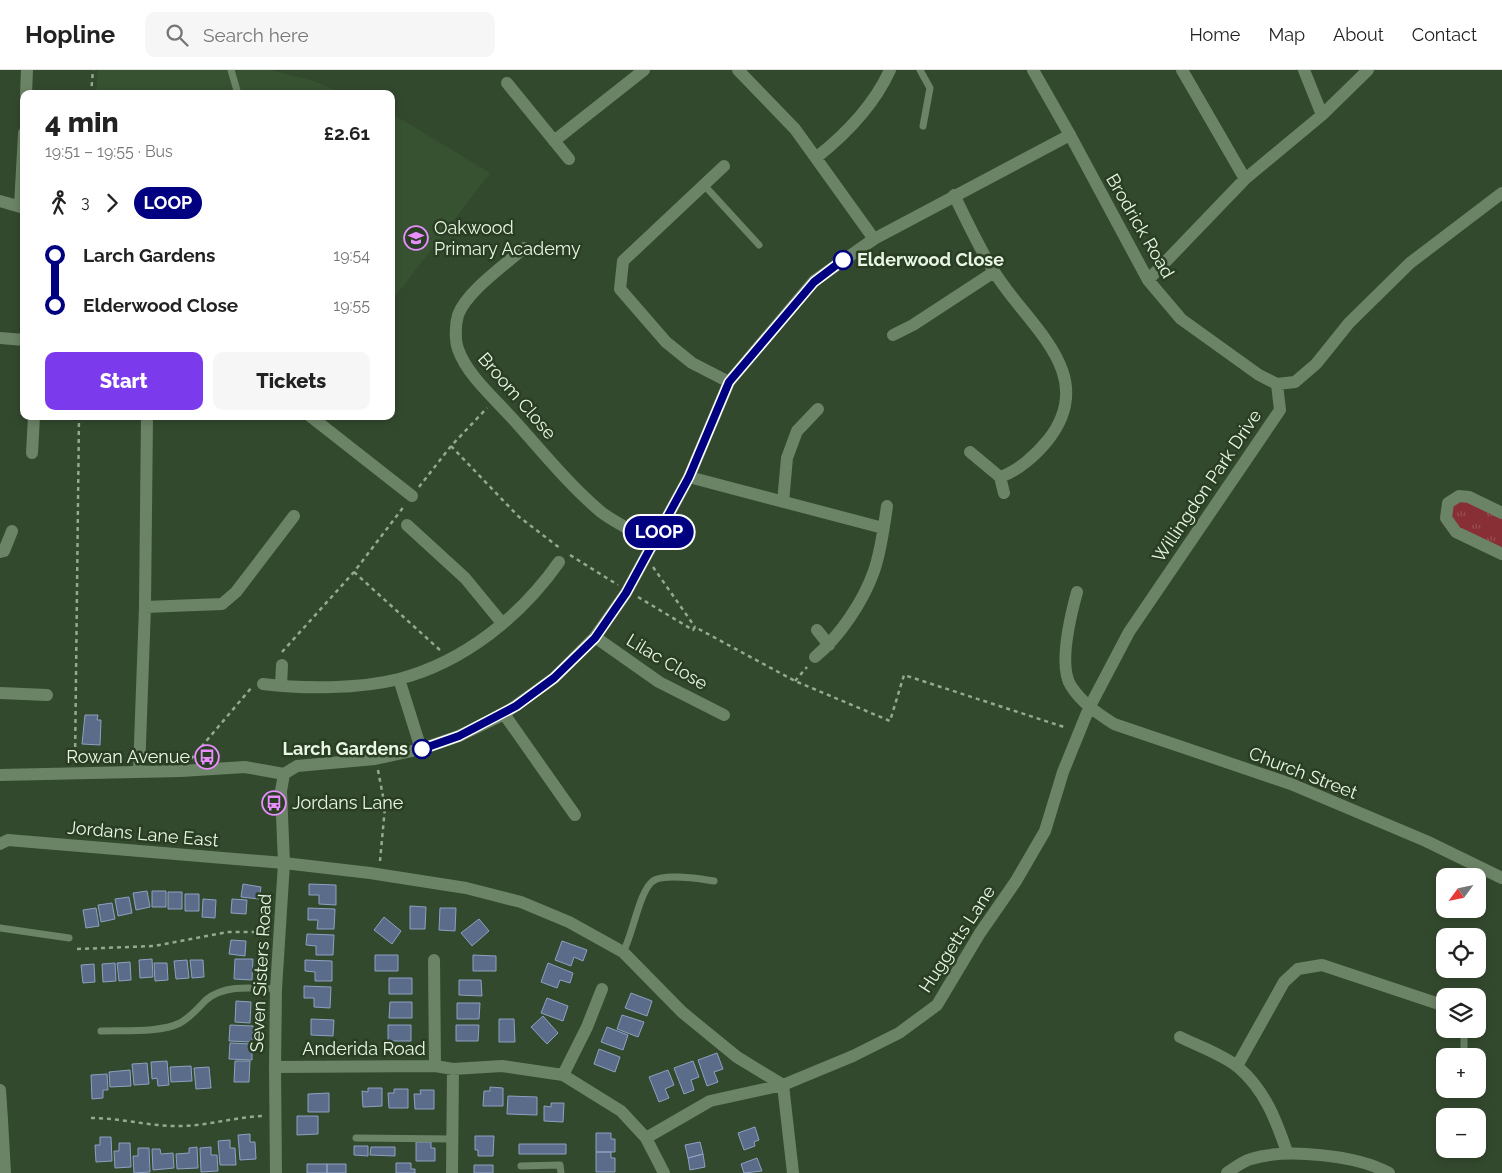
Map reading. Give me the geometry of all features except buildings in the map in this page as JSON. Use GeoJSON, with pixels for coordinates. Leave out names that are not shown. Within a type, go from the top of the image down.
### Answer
{"type":"FeatureCollection","features":[{"type":"Feature","properties":{"kind":"street"},"geometry":{"type":"LineString","coordinates":[[26,90],[27,70]]}},
{"type":"Feature","properties":{"kind":"street"},"geometry":{"type":"LineString","coordinates":[[554,141],[644,70]]}},
{"type":"Feature","properties":{"kind":"street"},"geometry":{"type":"LineString","coordinates":[[738,70],[783,114],[817,157],[874,239]]}},
{"type":"Feature","properties":{"kind":"street"},"geometry":{"type":"LineString","coordinates":[[817,157],[844,135],[882,87],[890,70]]}},
{"type":"Feature","properties":{"kind":"street","name":"Brodrick Road"},"geometry":{"type":"LineString","coordinates":[[1033,70],[1148,280],[1181,319],[1259,375],[1277,384]]}},
{"type":"Feature","properties":{"kind":"street"},"geometry":{"type":"LineString","coordinates":[[1182,70],[1245,179]]}},
{"type":"Feature","properties":{"kind":"street"},"geometry":{"type":"LineString","coordinates":[[1304,70],[1322,115]]}},
{"type":"Feature","properties":{"kind":"street"},"geometry":{"type":"LineString","coordinates":[[1148,280],[1245,179],[1322,115],[1368,70]]}},
{"type":"Feature","properties":{"kind":"street"},"geometry":{"type":"LineString","coordinates":[[507,84],[569,160]]}},
{"type":"Feature","properties":{"kind":"street"},"geometry":{"type":"LineString","coordinates":[[0,775],[181,771],[245,767],[284,774],[297,766],[376,759],[421,749],[459,736],[504,714],[554,678],[595,638],[627,591],[689,477],[729,382],[814,282],[874,239],[1070,135]]}},
{"type":"Feature","properties":{"kind":"street"},"geometry":{"type":"LineString","coordinates":[[724,166],[623,261],[620,289],[666,342],[692,363],[729,382]]}},
{"type":"Feature","properties":{"kind":"street"},"geometry":{"type":"LineString","coordinates":[[1277,384],[1295,382],[1316,364],[1349,323],[1410,263],[1502,192]]}},
{"type":"Feature","properties":{"kind":"street"},"geometry":{"type":"LineString","coordinates":[[954,195],[994,272],[1017,305],[1045,338],[1060,361],[1067,379],[1060,425],[1043,446],[1010,474],[1000,478]]}},
{"type":"Feature","properties":{"kind":"street"},"geometry":{"type":"LineString","coordinates":[[0,201],[20,206]]}},
{"type":"Feature","properties":{"kind":"street","name":"Broom Close"},"geometry":{"type":"LineString","coordinates":[[524,248],[474,292],[458,316],[456,338],[458,349],[467,366],[495,400],[566,478],[602,512],[654,542]]}},
{"type":"Feature","properties":{"kind":"street"},"geometry":{"type":"LineString","coordinates":[[893,335],[912,325],[994,272]]}},
{"type":"Feature","properties":{"kind":"street"},"geometry":{"type":"LineString","coordinates":[[912,325],[917,338]]}},
{"type":"Feature","properties":{"kind":"street"},"geometry":{"type":"LineString","coordinates":[[0,338],[20,340]]}},
{"type":"Feature","properties":{"kind":"street","name":"Willingdon Park Drive"},"geometry":{"type":"LineString","coordinates":[[1089,708],[1129,632],[1280,410],[1277,384]]}},
{"type":"Feature","properties":{"kind":"street"},"geometry":{"type":"LineString","coordinates":[[784,502],[787,458],[796,432],[818,409]]}},
{"type":"Feature","properties":{"kind":"street"},"geometry":{"type":"LineString","coordinates":[[32,453],[34,420]]}},
{"type":"Feature","properties":{"kind":"street"},"geometry":{"type":"LineString","coordinates":[[138,771],[144,607],[147,420]]}},
{"type":"Feature","properties":{"kind":"street"},"geometry":{"type":"LineString","coordinates":[[315,420],[412,496]]}},
{"type":"Feature","properties":{"kind":"street"},"geometry":{"type":"LineString","coordinates":[[970,452],[1000,478],[1004,493]]}},
{"type":"Feature","properties":{"kind":"street"},"geometry":{"type":"LineString","coordinates":[[689,477],[884,528]]}},
{"type":"Feature","properties":{"kind":"street"},"geometry":{"type":"LineString","coordinates":[[1502,513],[1469,497],[1459,496],[1448,503],[1446,518],[1456,532],[1502,554]]}},
{"type":"Feature","properties":{"kind":"street"},"geometry":{"type":"LineString","coordinates":[[815,658],[829,645],[858,602],[874,571],[887,506]]}},
{"type":"Feature","properties":{"kind":"street"},"geometry":{"type":"LineString","coordinates":[[144,607],[222,604],[236,592],[294,516]]}},
{"type":"Feature","properties":{"kind":"street"},"geometry":{"type":"LineString","coordinates":[[407,525],[470,583],[502,623]]}},
{"type":"Feature","properties":{"kind":"street"},"geometry":{"type":"LineString","coordinates":[[0,552],[4,551],[12,531]]}},
{"type":"Feature","properties":{"kind":"street"},"geometry":{"type":"LineString","coordinates":[[260,683],[281,686],[329,687],[399,679],[450,658],[477,643],[523,606],[559,562]]}},
{"type":"Feature","properties":{"kind":"street","name":"Church Street"},"geometry":{"type":"LineString","coordinates":[[1077,592],[1068,622],[1066,657],[1070,685],[1089,708],[1114,724],[1291,784],[1426,842],[1502,878]]}},
{"type":"Feature","properties":{"kind":"street"},"geometry":{"type":"LineString","coordinates":[[816,630],[829,645]]}},
{"type":"Feature","properties":{"kind":"street","name":"Lilac Close"},"geometry":{"type":"LineString","coordinates":[[595,638],[659,682],[724,715]]}},
{"type":"Feature","properties":{"kind":"street"},"geometry":{"type":"LineString","coordinates":[[281,686],[282,659]]}},
{"type":"Feature","properties":{"kind":"street"},"geometry":{"type":"LineString","coordinates":[[399,679],[421,749]]}},
{"type":"Feature","properties":{"kind":"street"},"geometry":{"type":"LineString","coordinates":[[0,693],[47,695]]}},
{"type":"Feature","properties":{"kind":"street","name":"Huggetts Lane"},"geometry":{"type":"LineString","coordinates":[[646,1138],[710,1101],[783,1085],[854,1056],[899,1033],[937,1004],[980,933],[1016,881],[1045,831],[1063,772],[1089,708]]}},
{"type":"Feature","properties":{"kind":"street"},"geometry":{"type":"LineString","coordinates":[[504,714],[575,815]]}},
{"type":"Feature","properties":{"kind":"street","name":"Seven Sisters Road"},"geometry":{"type":"LineString","coordinates":[[276,1173],[274,1066],[276,989],[284,863],[281,791],[284,774]]}},
{"type":"Feature","properties":{"kind":"street","name":"Jordans Lane East"},"geometry":{"type":"LineString","coordinates":[[0,844],[8,840],[284,863],[378,874],[440,884],[522,902],[569,922],[623,952],[689,1017],[736,1057],[783,1085]]}},
{"type":"Feature","properties":{"kind":"street"},"geometry":{"type":"LineString","coordinates":[[434,960],[435,1066]]}},
{"type":"Feature","properties":{"kind":"street"},"geometry":{"type":"LineString","coordinates":[[1236,1066],[1284,982],[1298,969],[1322,965],[1436,1003]]}},
{"type":"Feature","properties":{"kind":"street"},"geometry":{"type":"LineString","coordinates":[[563,1075],[587,1026],[602,988]]}},
{"type":"Feature","properties":{"kind":"street"},"geometry":{"type":"LineString","coordinates":[[1180,1037],[1236,1066],[1256,1086],[1273,1110],[1287,1152]]}},
{"type":"Feature","properties":{"kind":"street","name":"Anderida Road"},"geometry":{"type":"LineString","coordinates":[[274,1066],[435,1066],[453,1069],[502,1066],[563,1075],[621,1111],[646,1138],[664,1173]]}},
{"type":"Feature","properties":{"kind":"street"},"geometry":{"type":"LineString","coordinates":[[452,1173],[454,1139],[453,1069]]}},
{"type":"Feature","properties":{"kind":"street"},"geometry":{"type":"LineString","coordinates":[[783,1085],[793,1173]]}},
{"type":"Feature","properties":{"kind":"street"},"geometry":{"type":"LineString","coordinates":[[0,1090],[5,1173]]}},
{"type":"Feature","properties":{"kind":"street"},"geometry":{"type":"LineString","coordinates":[[1227,1173],[1249,1159],[1287,1152],[1344,1158],[1388,1173]]}},
{"type":"Feature","properties":{"kind":"lane"},"geometry":{"type":"LineString","coordinates":[[231,70],[237,90]]}},
{"type":"Feature","properties":{"kind":"lane"},"geometry":{"type":"LineString","coordinates":[[920,70],[930,88],[924,126]]}},
{"type":"Feature","properties":{"kind":"lane"},"geometry":{"type":"LineString","coordinates":[[704,185],[759,244]]}},
{"type":"Feature","properties":{"kind":"lane"},"geometry":{"type":"LineString","coordinates":[[623,952],[630,940],[645,890],[653,881],[665,878],[714,880]]}},
{"type":"Feature","properties":{"kind":"lane"},"geometry":{"type":"LineString","coordinates":[[0,928],[69,938]]}},
{"type":"Feature","properties":{"kind":"lane"},"geometry":{"type":"LineString","coordinates":[[101,1031],[165,1028],[186,1019],[214,994],[235,988],[276,989]]}},
{"type":"Feature","properties":{"kind":"lane"},"geometry":{"type":"LineString","coordinates":[[356,1138],[454,1139]]}},
{"type":"Feature","properties":{"kind":"lane"},"geometry":{"type":"LineString","coordinates":[[521,1166],[560,1165],[561,1173]]}},
{"type":"Feature","properties":{"kind":"path"},"geometry":{"type":"LineString","coordinates":[[91,90],[92,70]]}},
{"type":"Feature","properties":{"kind":"path"},"geometry":{"type":"LineString","coordinates":[[282,659],[354,572],[451,446],[495,400]]}},
{"type":"Feature","properties":{"kind":"path"},"geometry":{"type":"LineString","coordinates":[[74,772],[79,420]]}},
{"type":"Feature","properties":{"kind":"path"},"geometry":{"type":"LineString","coordinates":[[451,446],[532,528],[627,591],[693,630],[695,627]]}},
{"type":"Feature","properties":{"kind":"path"},"geometry":{"type":"LineString","coordinates":[[646,558],[695,627],[795,681],[890,721],[904,675],[1079,732]]}},
{"type":"Feature","properties":{"kind":"path"},"geometry":{"type":"LineString","coordinates":[[354,572],[450,658]]}},
{"type":"Feature","properties":{"kind":"path"},"geometry":{"type":"LineString","coordinates":[[795,681],[815,658]]}},
{"type":"Feature","properties":{"kind":"path"},"geometry":{"type":"LineString","coordinates":[[181,771],[260,683]]}},
{"type":"Feature","properties":{"kind":"path"},"geometry":{"type":"LineString","coordinates":[[376,759],[385,807],[378,874]]}},
{"type":"Feature","properties":{"kind":"path"},"geometry":{"type":"LineString","coordinates":[[77,949],[154,946],[246,930],[279,933]]}},
{"type":"Feature","properties":{"kind":"path"},"geometry":{"type":"LineString","coordinates":[[91,1118],[115,1118],[162,1126],[186,1126],[230,1118],[274,1116]]}},
{"type":"Feature","properties":{"kind":"shaded area"},"geometry":{"type":"Polygon","coordinates":[[[98,70],[270,70],[314,81],[335,90],[96,90],[98,70]]]}},
{"type":"Feature","properties":{"kind":"shaded area","name":"Oakwood Primary Academy"},"geometry":{"type":"Polygon","coordinates":[[[395,115],[490,173],[395,297],[395,115]]]}},
{"type":"Feature","properties":{"kind":"green space"},"geometry":{"type":"Polygon","coordinates":[[[1459,496],[1502,513],[1502,554],[1456,532],[1448,503],[1459,496]]]}},
{"type":"Feature","properties":{"kind":"bus line","name":"LOOP"},"geometry":{"type":"LineString","coordinates":[[422,749],[459,736],[504,714],[554,678],[595,638],[626,593],[689,477],[729,382],[814,282],[843,260]]}},
{"type":"Feature","properties":{"kind":"place","name":"Oakwood Primary Academy"},"geometry":{"type":"Point","coordinates":[416,238]}},
{"type":"Feature","properties":{"kind":"place","name":"Elderwood Close"},"geometry":{"type":"Point","coordinates":[843,260]}},
{"type":"Feature","properties":{"kind":"place","name":"Larch Gardens"},"geometry":{"type":"Point","coordinates":[422,749]}},
{"type":"Feature","properties":{"kind":"place","name":"Rowan Avenue"},"geometry":{"type":"Point","coordinates":[207,757]}},
{"type":"Feature","properties":{"kind":"place","name":"Jordans Lane"},"geometry":{"type":"Point","coordinates":[274,803]}}]}
